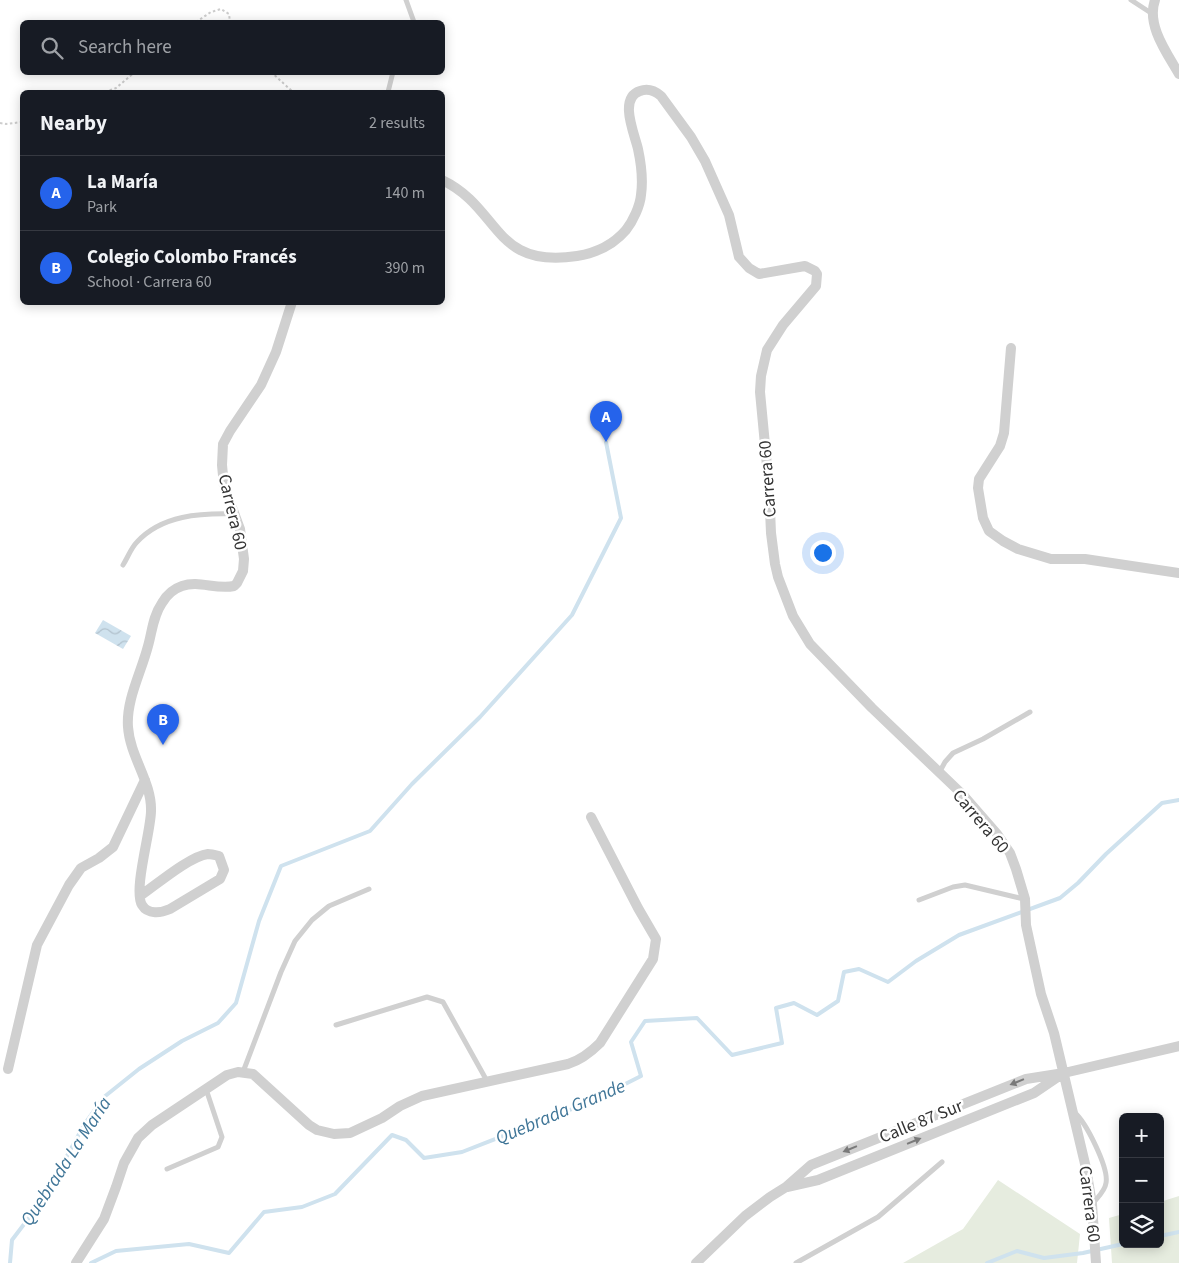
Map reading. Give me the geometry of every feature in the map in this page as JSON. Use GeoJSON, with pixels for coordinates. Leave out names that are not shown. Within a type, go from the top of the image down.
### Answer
{"type":"FeatureCollection","features":[{"type":"Feature","properties":{"kind":"street"},"geometry":{"type":"LineString","coordinates":[[1155,0],[1151,13],[1157,32],[1179,74]]}},
{"type":"Feature","properties":{"kind":"street","name":"Carrera 60"},"geometry":{"type":"LineString","coordinates":[[445,182],[463,193],[504,239],[523,252],[542,257],[566,258],[609,245],[628,228],[641,196],[638,148],[630,125],[629,107],[632,98],[638,92],[643,90],[656,92],[691,137],[705,162],[729,215],[739,257],[749,268],[759,274],[806,266],[818,274],[816,286],[783,325],[768,350],[761,376],[760,392],[775,564],[790,610],[810,644],[939,774],[963,795],[997,834],[1010,853],[1025,902],[1026,917],[1042,994],[1054,1033],[1086,1168],[1092,1204],[1096,1263]]}},
{"type":"Feature","properties":{"kind":"street","name":"Carrera 60"},"geometry":{"type":"LineString","coordinates":[[145,780],[138,764],[128,728],[129,710],[154,619],[168,594],[179,587],[192,583],[229,587],[238,583],[243,571],[244,559],[240,529],[224,486],[222,465],[224,444],[230,431],[261,385],[276,352],[291,305]]}},
{"type":"Feature","properties":{"kind":"street"},"geometry":{"type":"LineString","coordinates":[[1011,348],[1004,433],[1000,446],[979,479],[978,488],[983,518],[989,530],[1003,541],[1018,549],[1051,560],[1085,559],[1179,573]]}},
{"type":"Feature","properties":{"kind":"street"},"geometry":{"type":"LineString","coordinates":[[140,896],[178,868],[199,856],[209,854],[219,856],[224,870],[220,879],[170,909],[154,912],[141,904],[140,896],[141,878],[152,797],[145,780]]}},
{"type":"Feature","properties":{"kind":"street"},"geometry":{"type":"LineString","coordinates":[[8,1069],[37,945],[69,885],[81,868],[99,858],[113,847],[145,780]]}},
{"type":"Feature","properties":{"kind":"street"},"geometry":{"type":"LineString","coordinates":[[76,1263],[104,1219],[124,1163],[132,1146],[144,1131],[227,1075],[243,1072],[257,1077],[309,1125],[326,1132],[350,1134],[416,1098],[568,1064],[587,1056],[600,1043],[653,959],[656,939],[591,817]]}},
{"type":"Feature","properties":{"kind":"street","name":"Calle 87 Sur"},"geometry":{"type":"LineString","coordinates":[[696,1263],[745,1216],[786,1187],[810,1165],[1026,1078],[1064,1073],[1179,1046]]}},
{"type":"Feature","properties":{"kind":"street","name":"Calle 87 Sur"},"geometry":{"type":"LineString","coordinates":[[786,1187],[818,1180],[1034,1093],[1064,1073]]}},
{"type":"Feature","properties":{"kind":"lane"},"geometry":{"type":"LineString","coordinates":[[406,0],[413,20]]}},
{"type":"Feature","properties":{"kind":"lane"},"geometry":{"type":"LineString","coordinates":[[1131,0],[1151,13]]}},
{"type":"Feature","properties":{"kind":"lane"},"geometry":{"type":"LineString","coordinates":[[388,90],[392,75]]}},
{"type":"Feature","properties":{"kind":"lane"},"geometry":{"type":"LineString","coordinates":[[123,565],[136,542],[158,525],[179,518],[212,513],[235,514]]}},
{"type":"Feature","properties":{"kind":"lane"},"geometry":{"type":"LineString","coordinates":[[939,774],[953,752],[1030,712]]}},
{"type":"Feature","properties":{"kind":"lane"},"geometry":{"type":"LineString","coordinates":[[919,900],[953,887],[965,885],[1025,902]]}},
{"type":"Feature","properties":{"kind":"lane"},"geometry":{"type":"LineString","coordinates":[[243,1072],[281,972],[295,941],[312,920],[329,906],[369,889]]}},
{"type":"Feature","properties":{"kind":"lane"},"geometry":{"type":"LineString","coordinates":[[336,1025],[427,997],[443,1002],[487,1081]]}},
{"type":"Feature","properties":{"kind":"lane"},"geometry":{"type":"LineString","coordinates":[[167,1169],[218,1147],[221,1142],[222,1137],[206,1089]]}},
{"type":"Feature","properties":{"kind":"lane"},"geometry":{"type":"LineString","coordinates":[[1071,1110],[1079,1116],[1093,1140],[1103,1164],[1107,1182],[1102,1192],[1092,1204]]}},
{"type":"Feature","properties":{"kind":"lane"},"geometry":{"type":"LineString","coordinates":[[796,1263],[878,1218],[942,1162]]}},
{"type":"Feature","properties":{"kind":"path"},"geometry":{"type":"LineString","coordinates":[[199,20],[221,8],[229,14],[230,20]]}},
{"type":"Feature","properties":{"kind":"path"},"geometry":{"type":"LineString","coordinates":[[110,90],[116,88],[131,75]]}},
{"type":"Feature","properties":{"kind":"path"},"geometry":{"type":"LineString","coordinates":[[274,75],[291,90]]}},
{"type":"Feature","properties":{"kind":"path"},"geometry":{"type":"LineString","coordinates":[[0,123],[20,122]]}},
{"type":"Feature","properties":{"kind":"shaded area"},"geometry":{"type":"Polygon","coordinates":[[[998,1180],[1080,1234],[1077,1263],[903,1263],[963,1229],[998,1180]]]}},
{"type":"Feature","properties":{"kind":"shaded area"},"geometry":{"type":"Polygon","coordinates":[[[1179,1196],[1179,1263],[1112,1263],[1109,1218],[1119,1215],[1119,1248],[1164,1248],[1164,1201],[1179,1196]]]}},
{"type":"Feature","properties":{"kind":"water"},"geometry":{"type":"Polygon","coordinates":[[[103,620],[131,636],[123,649],[95,633],[103,620]]]}},
{"type":"Feature","properties":{"kind":"waterway","name":"Quebrada La María"},"geometry":{"type":"LineString","coordinates":[[10,1263],[12,1240],[44,1198],[84,1125],[104,1097],[139,1069],[182,1041],[218,1023],[236,1003],[259,921],[281,866],[370,831],[412,784],[480,717],[572,615],[621,518],[606,442]]}},
{"type":"Feature","properties":{"kind":"waterway","name":"Quebrada Grande"},"geometry":{"type":"LineString","coordinates":[[91,1263],[116,1251],[189,1244],[229,1253],[264,1212],[302,1207],[335,1194],[392,1135],[406,1140],[424,1158],[462,1152],[590,1102],[641,1076],[631,1042],[645,1021],[697,1018],[732,1055],[782,1043],[776,1008],[794,1003],[817,1015],[838,1001],[844,972],[859,969],[888,982],[916,961],[959,935],[1060,898],[1162,803],[1179,800]]}},
{"type":"Feature","properties":{"kind":"waterway"},"geometry":{"type":"LineString","coordinates":[[1164,1235],[1179,1232]]}},
{"type":"Feature","properties":{"kind":"waterway"},"geometry":{"type":"LineString","coordinates":[[987,1263],[1017,1251],[1044,1258],[1083,1253],[1119,1245]]}},
{"type":"Feature","properties":{"kind":"place","name":"La María"},"geometry":{"type":"Point","coordinates":[606,442]}},
{"type":"Feature","properties":{"kind":"place","name":"Colegio Colombo Francés"},"geometry":{"type":"Point","coordinates":[163,745]}}]}
